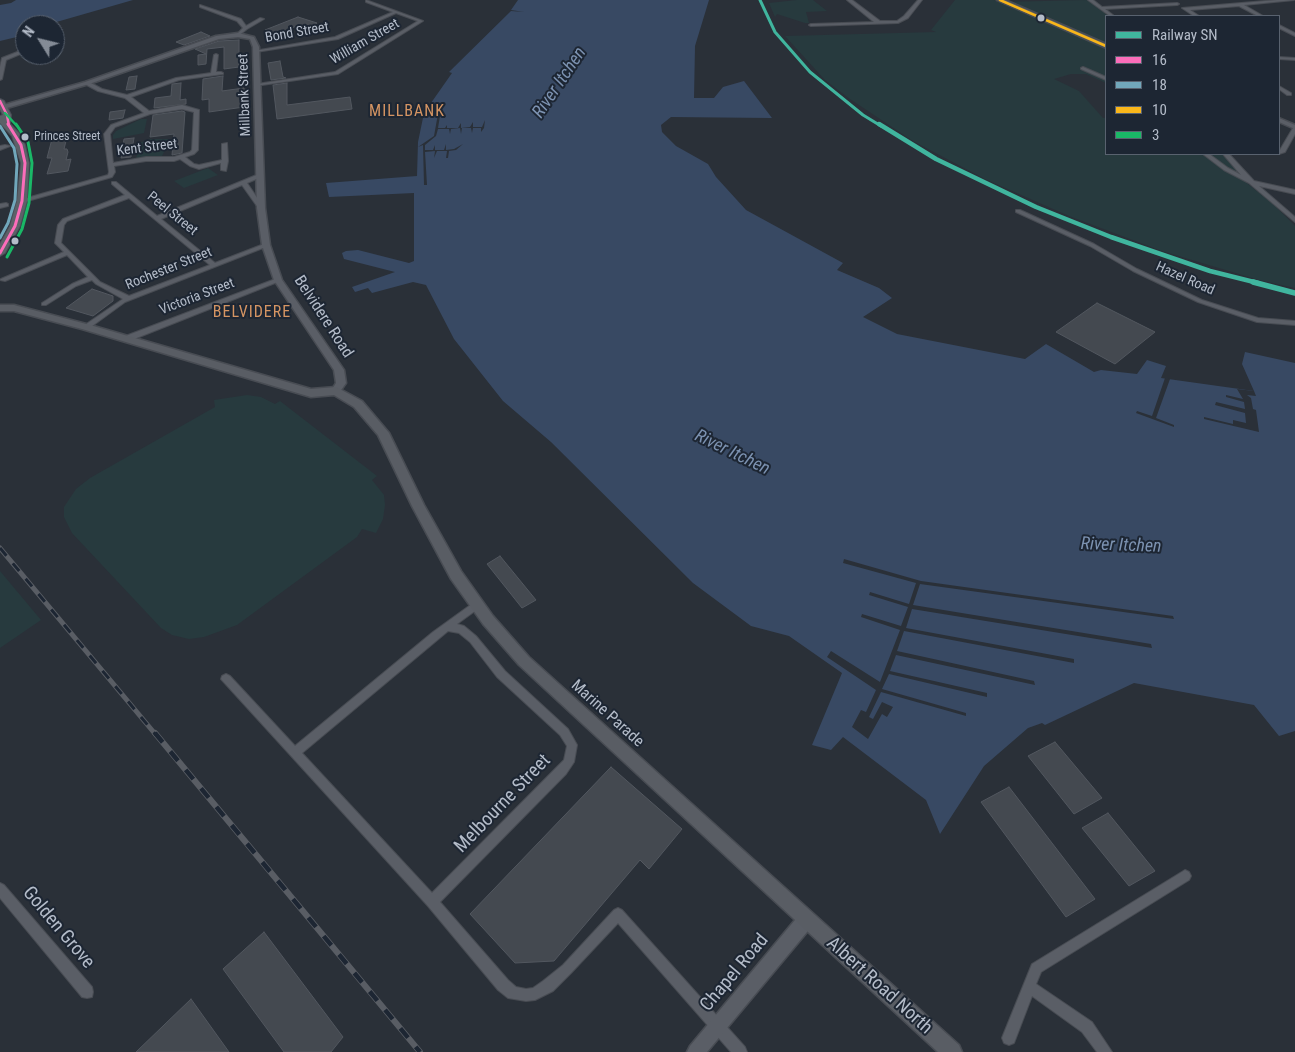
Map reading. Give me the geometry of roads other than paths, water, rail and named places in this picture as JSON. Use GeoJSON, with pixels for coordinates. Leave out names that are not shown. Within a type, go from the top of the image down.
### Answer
{"type":"FeatureCollection","features":[{"type":"Feature","properties":{"kind":"main road"},"geometry":{"type":"LineString","coordinates":[[0,254],[15,226],[22,201],[23,152],[16,135],[3,120],[1,105]]}},
{"type":"Feature","properties":{"kind":"main road"},"geometry":{"type":"LineString","coordinates":[[0,301],[14,308],[86,327],[311,393],[336,391]]}},
{"type":"Feature","properties":{"kind":"main road"},"geometry":{"type":"LineString","coordinates":[[0,308],[14,308]]}},
{"type":"Feature","properties":{"kind":"main road","name":"Marine Parade"},"geometry":{"type":"LineString","coordinates":[[336,391],[358,404],[383,433],[418,506],[456,575],[476,604],[524,661],[806,920]]}},
{"type":"Feature","properties":{"kind":"main road","name":"Albert Road North"},"geometry":{"type":"LineString","coordinates":[[806,920],[952,1052]]}},
{"type":"Feature","properties":{"kind":"street"},"geometry":{"type":"LineString","coordinates":[[849,0],[879,23]]}},
{"type":"Feature","properties":{"kind":"street"},"geometry":{"type":"LineString","coordinates":[[811,25],[879,23],[902,20],[920,0]]}},
{"type":"Feature","properties":{"kind":"street"},"geometry":{"type":"LineString","coordinates":[[1000,0],[1012,0]]}},
{"type":"Feature","properties":{"kind":"street"},"geometry":{"type":"LineString","coordinates":[[1000,0],[1105,46]]}},
{"type":"Feature","properties":{"kind":"street"},"geometry":{"type":"LineString","coordinates":[[1090,0],[1111,15]]}},
{"type":"Feature","properties":{"kind":"street"},"geometry":{"type":"LineString","coordinates":[[1120,0],[1128,6]]}},
{"type":"Feature","properties":{"kind":"street"},"geometry":{"type":"LineString","coordinates":[[1172,0],[1195,15]]}},
{"type":"Feature","properties":{"kind":"street"},"geometry":{"type":"LineString","coordinates":[[1232,0],[1259,15]]}},
{"type":"Feature","properties":{"kind":"street"},"geometry":{"type":"LineString","coordinates":[[1186,9],[1292,0]]}},
{"type":"Feature","properties":{"kind":"street"},"geometry":{"type":"LineString","coordinates":[[367,1],[396,12]]}},
{"type":"Feature","properties":{"kind":"street"},"geometry":{"type":"LineString","coordinates":[[1102,8],[1177,4]]}},
{"type":"Feature","properties":{"kind":"street"},"geometry":{"type":"LineString","coordinates":[[201,6],[239,20],[245,28]]}},
{"type":"Feature","properties":{"kind":"street","name":"William Street"},"geometry":{"type":"LineString","coordinates":[[257,85],[336,73],[421,21],[396,12]]}},
{"type":"Feature","properties":{"kind":"street","name":"Bond Street"},"geometry":{"type":"LineString","coordinates":[[256,51],[336,38],[396,12]]}},
{"type":"Feature","properties":{"kind":"street","name":"Millbank Street"},"geometry":{"type":"LineString","coordinates":[[238,35],[245,28],[262,19]]}},
{"type":"Feature","properties":{"kind":"street"},"geometry":{"type":"LineString","coordinates":[[1280,27],[1295,35]]}},
{"type":"Feature","properties":{"kind":"street"},"geometry":{"type":"LineString","coordinates":[[1,105],[87,83],[218,37],[238,35]]}},
{"type":"Feature","properties":{"kind":"street","name":"Millbank Street"},"geometry":{"type":"LineString","coordinates":[[238,35],[252,38],[256,51],[259,176]]}},
{"type":"Feature","properties":{"kind":"street"},"geometry":{"type":"LineString","coordinates":[[0,79],[4,58],[15,54]]}},
{"type":"Feature","properties":{"kind":"street"},"geometry":{"type":"LineString","coordinates":[[213,74],[216,55]]}},
{"type":"Feature","properties":{"kind":"street"},"geometry":{"type":"LineString","coordinates":[[1280,58],[1295,59]]}},
{"type":"Feature","properties":{"kind":"street"},"geometry":{"type":"LineString","coordinates":[[1083,68],[1105,79]]}},
{"type":"Feature","properties":{"kind":"street"},"geometry":{"type":"LineString","coordinates":[[127,97],[171,80],[221,73]]}},
{"type":"Feature","properties":{"kind":"street"},"geometry":{"type":"LineString","coordinates":[[87,83],[95,88],[127,97],[148,112]]}},
{"type":"Feature","properties":{"kind":"street"},"geometry":{"type":"LineString","coordinates":[[1280,90],[1289,94]]}},
{"type":"Feature","properties":{"kind":"street","name":"Kent Street"},"geometry":{"type":"LineString","coordinates":[[22,201],[101,180],[112,174],[107,134],[109,129],[148,112],[182,107],[197,111],[195,150],[182,158],[146,159],[111,165]]}},
{"type":"Feature","properties":{"kind":"street"},"geometry":{"type":"LineString","coordinates":[[1280,120],[1295,128],[1282,152],[1280,152]]}},
{"type":"Feature","properties":{"kind":"street"},"geometry":{"type":"LineString","coordinates":[[224,170],[225,144]]}},
{"type":"Feature","properties":{"kind":"street"},"geometry":{"type":"LineString","coordinates":[[0,148],[8,146]]}},
{"type":"Feature","properties":{"kind":"street"},"geometry":{"type":"LineString","coordinates":[[1207,155],[1226,169],[1251,182],[1295,192]]}},
{"type":"Feature","properties":{"kind":"street"},"geometry":{"type":"LineString","coordinates":[[1227,155],[1251,182],[1295,220]]}},
{"type":"Feature","properties":{"kind":"street"},"geometry":{"type":"LineString","coordinates":[[182,158],[195,167],[225,160]]}},
{"type":"Feature","properties":{"kind":"street"},"geometry":{"type":"LineString","coordinates":[[1226,169],[1239,169]]}},
{"type":"Feature","properties":{"kind":"street"},"geometry":{"type":"LineString","coordinates":[[157,218],[259,176]]}},
{"type":"Feature","properties":{"kind":"street","name":"Belvidere Road"},"geometry":{"type":"LineString","coordinates":[[259,176],[266,245],[278,280],[339,370],[341,383],[336,391]]}},
{"type":"Feature","properties":{"kind":"street","name":"Belvidere Road"},"geometry":{"type":"LineString","coordinates":[[244,182],[261,208]]}},
{"type":"Feature","properties":{"kind":"street","name":"Peel Street"},"geometry":{"type":"LineString","coordinates":[[114,183],[214,265]]}},
{"type":"Feature","properties":{"kind":"street"},"geometry":{"type":"LineString","coordinates":[[129,196],[69,218],[63,223],[58,243],[67,254],[101,285],[118,291],[129,298]]}},
{"type":"Feature","properties":{"kind":"street","name":"Hazel Road"},"geometry":{"type":"LineString","coordinates":[[1018,211],[1092,245],[1135,270],[1200,301],[1257,320],[1295,323]]}},
{"type":"Feature","properties":{"kind":"street","name":"Rochester Street"},"geometry":{"type":"LineString","coordinates":[[86,327],[117,304],[129,298],[266,245]]}},
{"type":"Feature","properties":{"kind":"street"},"geometry":{"type":"LineString","coordinates":[[3,280],[67,254]]}},
{"type":"Feature","properties":{"kind":"street"},"geometry":{"type":"LineString","coordinates":[[44,304],[74,286],[92,278]]}},
{"type":"Feature","properties":{"kind":"street","name":"Victoria Street"},"geometry":{"type":"LineString","coordinates":[[126,339],[278,280]]}},
{"type":"Feature","properties":{"kind":"street"},"geometry":{"type":"LineString","coordinates":[[294,753],[476,604]]}},
{"type":"Feature","properties":{"kind":"street","name":"Melbourne Street"},"geometry":{"type":"LineString","coordinates":[[432,902],[562,770],[568,762],[572,745],[564,732],[502,674],[466,632],[446,627]]}},
{"type":"Feature","properties":{"kind":"street"},"geometry":{"type":"LineString","coordinates":[[226,679],[432,902],[503,985],[513,993],[535,994],[548,986],[567,969],[618,914],[740,1052]]}},
{"type":"Feature","properties":{"kind":"street"},"geometry":{"type":"LineString","coordinates":[[1010,1038],[1036,968],[1185,876]]}},
{"type":"Feature","properties":{"kind":"street","name":"Golden Grove"},"geometry":{"type":"LineString","coordinates":[[1,894],[87,992]]}},
{"type":"Feature","properties":{"kind":"street","name":"Chapel Road"},"geometry":{"type":"LineString","coordinates":[[696,1052],[806,920]]}},
{"type":"Feature","properties":{"kind":"street"},"geometry":{"type":"LineString","coordinates":[[1029,986],[1087,1027],[1105,1052]]}},
{"type":"Feature","properties":{"kind":"water"},"geometry":{"type":"Polygon","coordinates":[[[16,0],[133,0],[65,20],[65,15],[15,15],[15,37],[0,41],[0,5],[16,0]]]}},
{"type":"Feature","properties":{"kind":"water","name":"River Itchen"},"geometry":{"type":"Polygon","coordinates":[[[518,0],[709,0],[695,46],[694,98],[714,98],[723,87],[744,81],[772,118],[671,117],[661,125],[662,132],[676,146],[708,164],[716,177],[746,210],[843,263],[837,270],[879,288],[892,298],[863,317],[897,334],[1025,359],[1046,344],[1094,372],[1101,370],[1137,374],[1147,360],[1166,366],[1161,378],[1254,391],[1242,364],[1245,352],[1295,363],[1295,731],[1279,736],[1254,705],[1134,683],[1045,725],[1042,723],[1028,728],[984,766],[940,834],[926,800],[843,737],[831,750],[812,745],[842,673],[789,636],[751,626],[693,583],[551,442],[503,401],[454,339],[426,285],[413,282],[372,293],[368,288],[355,292],[352,287],[395,272],[344,259],[342,253],[346,251],[358,250],[409,263],[414,261],[414,193],[329,197],[326,183],[417,176],[418,142],[424,113],[452,73],[449,72],[511,11],[524,12],[511,10],[518,0]]]}},
{"type":"Feature","properties":{"kind":"railway"},"geometry":{"type":"LineString","coordinates":[[0,548],[156,735]]}},
{"type":"Feature","properties":{"kind":"railway"},"geometry":{"type":"LineString","coordinates":[[155,733],[420,1052]]}},
{"type":"Feature","properties":{"kind":"rail line","name":"SN"},"geometry":{"type":"LineString","coordinates":[[760,0],[775,32],[810,72],[863,115],[936,159],[1036,207],[1111,237],[1210,271],[1295,293]]}},
{"type":"Feature","properties":{"kind":"place","name":"Princes Street"},"geometry":{"type":"Point","coordinates":[25,137]}},
{"type":"Feature","properties":{"kind":"district","name":"MILLBANK"},"geometry":{"type":"Point","coordinates":[407,112]}},
{"type":"Feature","properties":{"kind":"district","name":"BELVIDERE"},"geometry":{"type":"Point","coordinates":[252,313]}}]}
